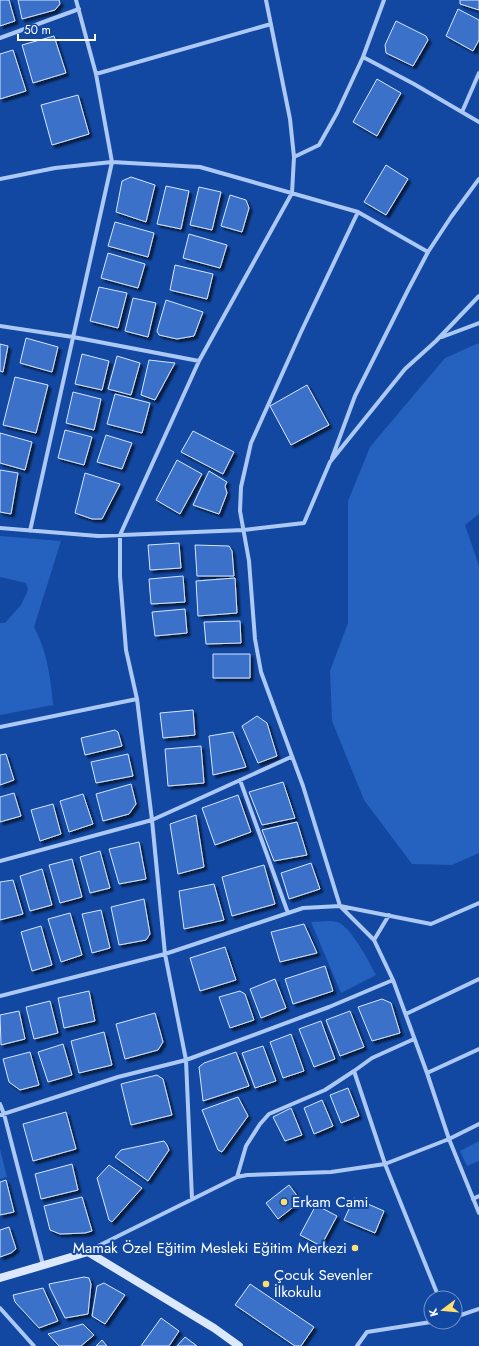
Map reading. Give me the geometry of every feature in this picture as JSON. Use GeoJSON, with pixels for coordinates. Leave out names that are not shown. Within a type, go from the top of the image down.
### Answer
{"type":"FeatureCollection","features":[{"type":"Feature","properties":{"kind":"street"},"geometry":{"type":"LineString","coordinates":[[30,531],[112,162],[96,74],[76,0]]}},
{"type":"Feature","properties":{"kind":"street"},"geometry":{"type":"LineString","coordinates":[[192,1199],[186,1060],[165,954],[152,820],[137,699],[126,650],[120,576],[120,534],[199,361],[292,193],[294,157],[290,119],[266,0]]}},
{"type":"Feature","properties":{"kind":"street"},"geometry":{"type":"LineString","coordinates":[[294,157],[319,145],[337,113],[363,57],[384,0]]}},
{"type":"Feature","properties":{"kind":"street"},"geometry":{"type":"LineString","coordinates":[[0,38],[79,9]]}},
{"type":"Feature","properties":{"kind":"street"},"geometry":{"type":"LineString","coordinates":[[96,74],[271,24]]}},
{"type":"Feature","properties":{"kind":"street"},"geometry":{"type":"LineString","coordinates":[[363,57],[414,84],[479,122]]}},
{"type":"Feature","properties":{"kind":"street"},"geometry":{"type":"LineString","coordinates":[[462,112],[479,72]]}},
{"type":"Feature","properties":{"kind":"street"},"geometry":{"type":"LineString","coordinates":[[0,180],[55,168],[112,162],[200,167],[358,212],[428,252]]}},
{"type":"Feature","properties":{"kind":"street"},"geometry":{"type":"LineString","coordinates":[[0,528],[98,536],[244,530],[304,523],[330,462],[355,396],[428,252],[479,179]]}},
{"type":"Feature","properties":{"kind":"street"},"geometry":{"type":"LineString","coordinates":[[358,212],[301,332],[251,443],[241,486],[240,510],[249,561],[254,639],[261,672],[303,786],[340,906],[374,940],[393,980],[449,1139],[479,1213]]}},
{"type":"Feature","properties":{"kind":"street"},"geometry":{"type":"LineString","coordinates":[[330,462],[405,369],[439,338],[479,296]]}},
{"type":"Feature","properties":{"kind":"street"},"geometry":{"type":"LineString","coordinates":[[439,338],[479,323]]}},
{"type":"Feature","properties":{"kind":"street"},"geometry":{"type":"LineString","coordinates":[[0,326],[73,337],[199,361]]}},
{"type":"Feature","properties":{"kind":"street"},"geometry":{"type":"LineString","coordinates":[[0,727],[137,699]]}},
{"type":"Feature","properties":{"kind":"street"},"geometry":{"type":"LineString","coordinates":[[0,861],[152,820],[291,756]]}},
{"type":"Feature","properties":{"kind":"street"},"geometry":{"type":"LineString","coordinates":[[240,780],[288,913]]}},
{"type":"Feature","properties":{"kind":"street"},"geometry":{"type":"LineString","coordinates":[[0,996],[165,954],[303,908],[340,906],[431,924],[479,902]]}},
{"type":"Feature","properties":{"kind":"street"},"geometry":{"type":"LineString","coordinates":[[374,940],[389,915]]}},
{"type":"Feature","properties":{"kind":"street"},"geometry":{"type":"LineString","coordinates":[[406,1014],[479,979]]}},
{"type":"Feature","properties":{"kind":"street"},"geometry":{"type":"LineString","coordinates":[[2,1115],[118,1077],[186,1060],[329,1007],[393,980]]}},
{"type":"Feature","properties":{"kind":"street"},"geometry":{"type":"LineString","coordinates":[[238,1177],[246,1146],[260,1124],[269,1114],[325,1090],[372,1058],[414,1039]]}},
{"type":"Feature","properties":{"kind":"street"},"geometry":{"type":"LineString","coordinates":[[427,1073],[479,1049]]}},
{"type":"Feature","properties":{"kind":"street"},"geometry":{"type":"LineString","coordinates":[[354,1071],[385,1164],[436,1290]]}},
{"type":"Feature","properties":{"kind":"street"},"geometry":{"type":"LineString","coordinates":[[0,1104],[43,1265]]}},
{"type":"Feature","properties":{"kind":"street"},"geometry":{"type":"LineString","coordinates":[[0,1278],[88,1252],[238,1177],[246,1175],[331,1172],[385,1164],[449,1139],[479,1124]]}},
{"type":"Feature","properties":{"kind":"street"},"geometry":{"type":"LineString","coordinates":[[473,1199],[479,1196]]}},
{"type":"Feature","properties":{"kind":"street"},"geometry":{"type":"LineString","coordinates":[[88,1252],[214,1328],[235,1345]]}},
{"type":"Feature","properties":{"kind":"street"},"geometry":{"type":"LineString","coordinates":[[0,1308],[34,1346]]}},
{"type":"Feature","properties":{"kind":"street"},"geometry":{"type":"LineString","coordinates":[[463,1314],[479,1309]]}},
{"type":"Feature","properties":{"kind":"street"},"geometry":{"type":"LineString","coordinates":[[357,1346],[367,1332],[423,1323]]}},
{"type":"Feature","properties":{"kind":"shaded area"},"geometry":{"type":"Polygon","coordinates":[[[479,343],[479,514],[465,525],[479,566],[479,853],[452,865],[412,864],[364,800],[332,721],[330,671],[348,623],[348,501],[370,447],[445,358],[479,343]]]}},
{"type":"Feature","properties":{"kind":"shaded area"},"geometry":{"type":"Polygon","coordinates":[[[0,536],[61,541],[34,627],[42,645],[50,675],[53,705],[0,715],[0,623],[5,623],[21,605],[28,590],[26,583],[0,577],[0,536]]]}},
{"type":"Feature","properties":{"kind":"shaded area"},"geometry":{"type":"Polygon","coordinates":[[[331,921],[342,925],[348,930],[359,945],[376,975],[341,993],[311,922],[331,921]]]}},
{"type":"Feature","properties":{"kind":"shaded area"},"geometry":{"type":"Polygon","coordinates":[[[479,1141],[479,1161],[467,1166],[460,1151],[479,1141]]]}},
{"type":"Feature","properties":{"kind":"shaded area"},"geometry":{"type":"Polygon","coordinates":[[[0,1149],[7,1177],[0,1179],[0,1149]]]}},
{"type":"Feature","properties":{"kind":"building"},"geometry":{"type":"Polygon","coordinates":[[[0,0],[9,0],[15,21],[0,26],[0,0]]]}},
{"type":"Feature","properties":{"kind":"building"},"geometry":{"type":"Polygon","coordinates":[[[18,0],[59,0],[60,4],[55,10],[22,19],[18,0]]]}},
{"type":"Feature","properties":{"kind":"building"},"geometry":{"type":"Polygon","coordinates":[[[460,0],[479,0],[479,10],[460,4],[460,0]]]}},
{"type":"Feature","properties":{"kind":"building"},"geometry":{"type":"Polygon","coordinates":[[[458,9],[479,20],[479,40],[473,51],[446,36],[458,9]]]}},
{"type":"Feature","properties":{"kind":"building"},"geometry":{"type":"Polygon","coordinates":[[[396,21],[426,36],[428,40],[413,66],[386,53],[385,45],[396,21]]]}},
{"type":"Feature","properties":{"kind":"building"},"geometry":{"type":"Polygon","coordinates":[[[54,36],[66,73],[33,83],[22,45],[54,36]]]}},
{"type":"Feature","properties":{"kind":"building"},"geometry":{"type":"Polygon","coordinates":[[[13,50],[26,91],[0,99],[0,54],[13,50]]]}},
{"type":"Feature","properties":{"kind":"building"},"geometry":{"type":"Polygon","coordinates":[[[377,79],[401,93],[377,136],[353,122],[377,79]]]}},
{"type":"Feature","properties":{"kind":"building"},"geometry":{"type":"Polygon","coordinates":[[[78,95],[89,134],[52,145],[41,105],[78,95]]]}},
{"type":"Feature","properties":{"kind":"building"},"geometry":{"type":"Polygon","coordinates":[[[386,165],[408,179],[386,215],[364,202],[386,165]]]}},
{"type":"Feature","properties":{"kind":"building"},"geometry":{"type":"Polygon","coordinates":[[[131,177],[155,185],[146,222],[116,212],[122,181],[131,177]]]}},
{"type":"Feature","properties":{"kind":"building"},"geometry":{"type":"Polygon","coordinates":[[[166,186],[189,191],[181,229],[157,224],[166,186]]]}},
{"type":"Feature","properties":{"kind":"building"},"geometry":{"type":"Polygon","coordinates":[[[199,187],[221,192],[212,230],[190,225],[199,187]]]}},
{"type":"Feature","properties":{"kind":"building"},"geometry":{"type":"Polygon","coordinates":[[[230,195],[246,200],[249,208],[242,232],[221,226],[230,195]]]}},
{"type":"Feature","properties":{"kind":"building"},"geometry":{"type":"Polygon","coordinates":[[[115,222],[154,233],[148,257],[108,246],[115,222]]]}},
{"type":"Feature","properties":{"kind":"building"},"geometry":{"type":"Polygon","coordinates":[[[189,234],[227,245],[220,268],[183,258],[189,234]]]}},
{"type":"Feature","properties":{"kind":"building"},"geometry":{"type":"Polygon","coordinates":[[[108,253],[145,264],[138,288],[101,278],[108,253]]]}},
{"type":"Feature","properties":{"kind":"building"},"geometry":{"type":"Polygon","coordinates":[[[175,265],[213,274],[207,299],[170,290],[175,265]]]}},
{"type":"Feature","properties":{"kind":"building"},"geometry":{"type":"Polygon","coordinates":[[[99,287],[127,293],[118,328],[90,321],[99,287]]]}},
{"type":"Feature","properties":{"kind":"building"},"geometry":{"type":"Polygon","coordinates":[[[133,298],[156,303],[148,337],[125,331],[133,298]]]}},
{"type":"Feature","properties":{"kind":"building"},"geometry":{"type":"Polygon","coordinates":[[[166,300],[203,312],[194,336],[177,339],[159,335],[157,331],[166,300]]]}},
{"type":"Feature","properties":{"kind":"building"},"geometry":{"type":"Polygon","coordinates":[[[26,338],[58,347],[52,372],[20,363],[26,338]]]}},
{"type":"Feature","properties":{"kind":"building"},"geometry":{"type":"Polygon","coordinates":[[[0,344],[8,346],[3,372],[0,371],[0,344]]]}},
{"type":"Feature","properties":{"kind":"building"},"geometry":{"type":"Polygon","coordinates":[[[82,354],[109,361],[102,390],[75,384],[82,354]]]}},
{"type":"Feature","properties":{"kind":"building"},"geometry":{"type":"Polygon","coordinates":[[[117,356],[140,363],[131,395],[108,389],[117,356]]]}},
{"type":"Feature","properties":{"kind":"building"},"geometry":{"type":"Polygon","coordinates":[[[149,360],[175,363],[155,400],[141,395],[149,360]]]}},
{"type":"Feature","properties":{"kind":"building"},"geometry":{"type":"Polygon","coordinates":[[[15,377],[48,385],[36,433],[3,425],[15,377]]]}},
{"type":"Feature","properties":{"kind":"building"},"geometry":{"type":"Polygon","coordinates":[[[307,385],[329,425],[291,445],[270,406],[307,385]]]}},
{"type":"Feature","properties":{"kind":"building"},"geometry":{"type":"Polygon","coordinates":[[[73,392],[101,399],[94,430],[66,423],[73,392]]]}},
{"type":"Feature","properties":{"kind":"building"},"geometry":{"type":"Polygon","coordinates":[[[115,394],[150,403],[142,433],[107,424],[115,394]]]}},
{"type":"Feature","properties":{"kind":"building"},"geometry":{"type":"Polygon","coordinates":[[[65,430],[92,437],[84,465],[58,458],[65,430]]]}},
{"type":"Feature","properties":{"kind":"building"},"geometry":{"type":"Polygon","coordinates":[[[193,431],[234,452],[223,474],[181,452],[193,431]]]}},
{"type":"Feature","properties":{"kind":"building"},"geometry":{"type":"Polygon","coordinates":[[[0,433],[32,442],[25,470],[0,463],[0,433]]]}},
{"type":"Feature","properties":{"kind":"building"},"geometry":{"type":"Polygon","coordinates":[[[106,435],[132,443],[122,469],[97,462],[106,435]]]}},
{"type":"Feature","properties":{"kind":"building"},"geometry":{"type":"Polygon","coordinates":[[[177,460],[202,474],[180,514],[156,500],[177,460]]]}},
{"type":"Feature","properties":{"kind":"building"},"geometry":{"type":"Polygon","coordinates":[[[0,470],[18,473],[11,514],[0,512],[0,470]]]}},
{"type":"Feature","properties":{"kind":"building"},"geometry":{"type":"Polygon","coordinates":[[[209,471],[227,482],[225,486],[227,493],[219,514],[193,505],[209,471]]]}},
{"type":"Feature","properties":{"kind":"building"},"geometry":{"type":"Polygon","coordinates":[[[85,473],[120,484],[102,519],[92,519],[75,513],[85,473]]]}},
{"type":"Feature","properties":{"kind":"building"},"geometry":{"type":"Polygon","coordinates":[[[179,543],[181,568],[150,570],[148,545],[179,543]]]}},
{"type":"Feature","properties":{"kind":"building"},"geometry":{"type":"Polygon","coordinates":[[[195,545],[229,546],[232,551],[234,576],[197,576],[195,545]]]}},
{"type":"Feature","properties":{"kind":"building"},"geometry":{"type":"Polygon","coordinates":[[[183,576],[185,602],[151,604],[149,579],[183,576]]]}},
{"type":"Feature","properties":{"kind":"building"},"geometry":{"type":"Polygon","coordinates":[[[235,578],[237,613],[198,616],[196,581],[235,578]]]}},
{"type":"Feature","properties":{"kind":"building"},"geometry":{"type":"Polygon","coordinates":[[[185,609],[187,633],[155,636],[152,612],[185,609]]]}},
{"type":"Feature","properties":{"kind":"building"},"geometry":{"type":"Polygon","coordinates":[[[240,621],[241,643],[206,644],[204,622],[240,621]]]}},
{"type":"Feature","properties":{"kind":"building"},"geometry":{"type":"Polygon","coordinates":[[[213,654],[250,654],[250,678],[213,678],[213,654]]]}},
{"type":"Feature","properties":{"kind":"building"},"geometry":{"type":"Polygon","coordinates":[[[193,710],[195,735],[163,738],[160,713],[193,710]]]}},
{"type":"Feature","properties":{"kind":"building"},"geometry":{"type":"Polygon","coordinates":[[[257,716],[267,723],[277,756],[258,763],[242,726],[257,716]]]}},
{"type":"Feature","properties":{"kind":"building"},"geometry":{"type":"Polygon","coordinates":[[[115,730],[118,732],[122,746],[85,755],[81,738],[115,730]]]}},
{"type":"Feature","properties":{"kind":"building"},"geometry":{"type":"Polygon","coordinates":[[[233,732],[246,767],[213,775],[209,736],[233,732]]]}},
{"type":"Feature","properties":{"kind":"building"},"geometry":{"type":"Polygon","coordinates":[[[201,746],[204,783],[168,786],[165,749],[201,746]]]}},
{"type":"Feature","properties":{"kind":"building"},"geometry":{"type":"Polygon","coordinates":[[[6,754],[14,780],[0,785],[0,755],[6,754]]]}},
{"type":"Feature","properties":{"kind":"building"},"geometry":{"type":"Polygon","coordinates":[[[128,754],[133,776],[96,783],[91,762],[128,754]]]}},
{"type":"Feature","properties":{"kind":"building"},"geometry":{"type":"Polygon","coordinates":[[[283,782],[295,818],[262,825],[249,792],[283,782]]]}},
{"type":"Feature","properties":{"kind":"building"},"geometry":{"type":"Polygon","coordinates":[[[131,784],[136,804],[129,814],[103,821],[96,794],[131,784]]]}},
{"type":"Feature","properties":{"kind":"building"},"geometry":{"type":"Polygon","coordinates":[[[14,793],[21,816],[0,822],[0,797],[14,793]]]}},
{"type":"Feature","properties":{"kind":"building"},"geometry":{"type":"Polygon","coordinates":[[[83,794],[93,824],[69,832],[60,801],[83,794]]]}},
{"type":"Feature","properties":{"kind":"building"},"geometry":{"type":"Polygon","coordinates":[[[238,795],[251,832],[215,845],[202,808],[238,795]]]}},
{"type":"Feature","properties":{"kind":"building"},"geometry":{"type":"Polygon","coordinates":[[[53,804],[61,834],[40,841],[31,810],[53,804]]]}},
{"type":"Feature","properties":{"kind":"building"},"geometry":{"type":"Polygon","coordinates":[[[196,815],[204,867],[178,874],[170,824],[196,815]]]}},
{"type":"Feature","properties":{"kind":"building"},"geometry":{"type":"Polygon","coordinates":[[[297,822],[307,855],[274,861],[262,830],[297,822]]]}},
{"type":"Feature","properties":{"kind":"building"},"geometry":{"type":"Polygon","coordinates":[[[139,842],[146,879],[119,884],[109,849],[139,842]]]}},
{"type":"Feature","properties":{"kind":"building"},"geometry":{"type":"Polygon","coordinates":[[[100,851],[110,888],[90,893],[80,857],[100,851]]]}},
{"type":"Feature","properties":{"kind":"building"},"geometry":{"type":"Polygon","coordinates":[[[72,859],[82,897],[60,903],[49,865],[72,859]]]}},
{"type":"Feature","properties":{"kind":"building"},"geometry":{"type":"Polygon","coordinates":[[[311,863],[320,889],[289,899],[281,873],[311,863]]]}},
{"type":"Feature","properties":{"kind":"building"},"geometry":{"type":"Polygon","coordinates":[[[264,865],[275,904],[232,916],[222,877],[264,865]]]}},
{"type":"Feature","properties":{"kind":"building"},"geometry":{"type":"Polygon","coordinates":[[[42,869],[52,905],[30,911],[20,876],[42,869]]]}},
{"type":"Feature","properties":{"kind":"building"},"geometry":{"type":"Polygon","coordinates":[[[13,880],[23,914],[0,920],[0,882],[13,880]]]}},
{"type":"Feature","properties":{"kind":"building"},"geometry":{"type":"Polygon","coordinates":[[[214,884],[224,920],[184,929],[179,891],[214,884]]]}},
{"type":"Feature","properties":{"kind":"building"},"geometry":{"type":"Polygon","coordinates":[[[144,899],[150,934],[146,940],[119,945],[111,907],[144,899]]]}},
{"type":"Feature","properties":{"kind":"building"},"geometry":{"type":"Polygon","coordinates":[[[101,910],[110,948],[92,953],[82,914],[101,910]]]}},
{"type":"Feature","properties":{"kind":"building"},"geometry":{"type":"Polygon","coordinates":[[[70,913],[82,955],[61,962],[48,919],[70,913]]]}},
{"type":"Feature","properties":{"kind":"building"},"geometry":{"type":"Polygon","coordinates":[[[304,924],[317,953],[280,962],[271,932],[304,924]]]}},
{"type":"Feature","properties":{"kind":"building"},"geometry":{"type":"Polygon","coordinates":[[[41,926],[52,965],[32,971],[21,932],[41,926]]]}},
{"type":"Feature","properties":{"kind":"building"},"geometry":{"type":"Polygon","coordinates":[[[225,947],[236,980],[200,991],[190,958],[225,947]]]}},
{"type":"Feature","properties":{"kind":"building"},"geometry":{"type":"Polygon","coordinates":[[[325,966],[333,991],[293,1004],[285,979],[325,966]]]}},
{"type":"Feature","properties":{"kind":"building"},"geometry":{"type":"Polygon","coordinates":[[[275,979],[286,1008],[261,1018],[250,989],[275,979]]]}},
{"type":"Feature","properties":{"kind":"building"},"geometry":{"type":"Polygon","coordinates":[[[89,991],[95,1021],[64,1028],[58,998],[89,991]]]}},
{"type":"Feature","properties":{"kind":"building"},"geometry":{"type":"Polygon","coordinates":[[[240,991],[245,994],[254,1020],[230,1028],[219,997],[240,991]]]}},
{"type":"Feature","properties":{"kind":"building"},"geometry":{"type":"Polygon","coordinates":[[[382,999],[391,1003],[400,1033],[372,1041],[358,1007],[382,999]]]}},
{"type":"Feature","properties":{"kind":"building"},"geometry":{"type":"Polygon","coordinates":[[[50,1001],[58,1033],[34,1039],[26,1007],[50,1001]]]}},
{"type":"Feature","properties":{"kind":"building"},"geometry":{"type":"Polygon","coordinates":[[[19,1011],[25,1039],[1,1045],[0,1015],[19,1011]]]}},
{"type":"Feature","properties":{"kind":"building"},"geometry":{"type":"Polygon","coordinates":[[[350,1011],[364,1047],[340,1056],[326,1020],[350,1011]]]}},
{"type":"Feature","properties":{"kind":"building"},"geometry":{"type":"Polygon","coordinates":[[[155,1013],[163,1042],[158,1050],[125,1059],[116,1024],[155,1013]]]}},
{"type":"Feature","properties":{"kind":"building"},"geometry":{"type":"Polygon","coordinates":[[[321,1021],[335,1059],[314,1067],[299,1029],[321,1021]]]}},
{"type":"Feature","properties":{"kind":"building"},"geometry":{"type":"Polygon","coordinates":[[[104,1032],[112,1065],[79,1073],[71,1041],[104,1032]]]}},
{"type":"Feature","properties":{"kind":"building"},"geometry":{"type":"Polygon","coordinates":[[[291,1034],[304,1071],[283,1078],[270,1042],[291,1034]]]}},
{"type":"Feature","properties":{"kind":"building"},"geometry":{"type":"Polygon","coordinates":[[[63,1044],[72,1075],[48,1082],[38,1052],[63,1044]]]}},
{"type":"Feature","properties":{"kind":"building"},"geometry":{"type":"Polygon","coordinates":[[[263,1046],[276,1081],[255,1088],[242,1053],[263,1046]]]}},
{"type":"Feature","properties":{"kind":"building"},"geometry":{"type":"Polygon","coordinates":[[[30,1052],[39,1085],[20,1090],[9,1082],[3,1059],[30,1052]]]}},
{"type":"Feature","properties":{"kind":"building"},"geometry":{"type":"Polygon","coordinates":[[[236,1052],[249,1086],[203,1101],[199,1067],[204,1063],[236,1052]]]}},
{"type":"Feature","properties":{"kind":"building"},"geometry":{"type":"Polygon","coordinates":[[[157,1075],[163,1079],[172,1115],[131,1125],[121,1084],[157,1075]]]}},
{"type":"Feature","properties":{"kind":"building"},"geometry":{"type":"Polygon","coordinates":[[[348,1088],[359,1116],[341,1123],[330,1095],[348,1088]]]}},
{"type":"Feature","properties":{"kind":"building"},"geometry":{"type":"Polygon","coordinates":[[[238,1097],[248,1116],[222,1152],[218,1150],[202,1110],[238,1097]]]}},
{"type":"Feature","properties":{"kind":"building"},"geometry":{"type":"Polygon","coordinates":[[[322,1100],[333,1126],[314,1134],[304,1108],[322,1100]]]}},
{"type":"Feature","properties":{"kind":"building"},"geometry":{"type":"Polygon","coordinates":[[[291,1108],[302,1135],[285,1141],[273,1117],[291,1108]]]}},
{"type":"Feature","properties":{"kind":"building"},"geometry":{"type":"Polygon","coordinates":[[[66,1112],[76,1149],[33,1161],[23,1124],[66,1112]]]}},
{"type":"Feature","properties":{"kind":"building"},"geometry":{"type":"Polygon","coordinates":[[[164,1141],[169,1150],[148,1181],[115,1157],[121,1150],[164,1141]]]}},
{"type":"Feature","properties":{"kind":"building"},"geometry":{"type":"Polygon","coordinates":[[[72,1164],[78,1190],[41,1199],[35,1174],[72,1164]]]}},
{"type":"Feature","properties":{"kind":"building"},"geometry":{"type":"Polygon","coordinates":[[[109,1165],[142,1188],[112,1222],[109,1220],[97,1178],[109,1165]]]}},
{"type":"Feature","properties":{"kind":"building"},"geometry":{"type":"Polygon","coordinates":[[[6,1180],[14,1212],[0,1215],[0,1182],[6,1180]]]}},
{"type":"Feature","properties":{"kind":"building","name":"Erkam Cami"},"geometry":{"type":"Polygon","coordinates":[[[289,1185],[301,1201],[278,1219],[266,1203],[289,1185]]]}},
{"type":"Feature","properties":{"kind":"building"},"geometry":{"type":"Polygon","coordinates":[[[82,1197],[92,1231],[85,1233],[60,1234],[50,1230],[44,1206],[82,1197]]]}},
{"type":"Feature","properties":{"kind":"building"},"geometry":{"type":"Polygon","coordinates":[[[354,1198],[384,1211],[375,1233],[344,1220],[354,1198]]]}},
{"type":"Feature","properties":{"kind":"building"},"geometry":{"type":"Polygon","coordinates":[[[316,1205],[337,1216],[321,1246],[300,1235],[316,1205]]]}},
{"type":"Feature","properties":{"kind":"building"},"geometry":{"type":"Polygon","coordinates":[[[9,1227],[16,1249],[11,1253],[0,1257],[0,1230],[9,1227]]]}},
{"type":"Feature","properties":{"kind":"building"},"geometry":{"type":"Polygon","coordinates":[[[84,1277],[89,1278],[91,1284],[88,1314],[65,1318],[49,1284],[84,1277]]]}},
{"type":"Feature","properties":{"kind":"building"},"geometry":{"type":"Polygon","coordinates":[[[104,1283],[125,1295],[105,1324],[92,1316],[97,1286],[104,1283]]]}},
{"type":"Feature","properties":{"kind":"building"},"geometry":{"type":"Polygon","coordinates":[[[250,1284],[314,1327],[301,1346],[295,1346],[235,1305],[250,1284]]]}},
{"type":"Feature","properties":{"kind":"building"},"geometry":{"type":"Polygon","coordinates":[[[43,1288],[58,1321],[39,1328],[15,1302],[13,1295],[43,1288]]]}},
{"type":"Feature","properties":{"kind":"building"},"geometry":{"type":"Polygon","coordinates":[[[161,1318],[179,1331],[169,1346],[141,1346],[161,1318]]]}},
{"type":"Feature","properties":{"kind":"building"},"geometry":{"type":"Polygon","coordinates":[[[83,1324],[94,1335],[81,1346],[59,1346],[48,1334],[83,1324]]]}},
{"type":"Feature","properties":{"kind":"building"},"geometry":{"type":"Polygon","coordinates":[[[185,1337],[197,1346],[177,1346],[185,1337]]]}},
{"type":"Feature","properties":{"kind":"building"},"geometry":{"type":"Polygon","coordinates":[[[102,1340],[107,1346],[96,1346],[102,1340]]]}},
{"type":"Feature","properties":{"kind":"place","name":"Erkam Cami"},"geometry":{"type":"Point","coordinates":[284,1202]}},
{"type":"Feature","properties":{"kind":"place","name":"Mamak Özel Eğitim Mesleki Eğitim Merkezi"},"geometry":{"type":"Point","coordinates":[355,1248]}},
{"type":"Feature","properties":{"kind":"place","name":"Çocuk Sevenler İlkokulu"},"geometry":{"type":"Point","coordinates":[266,1284]}}]}
